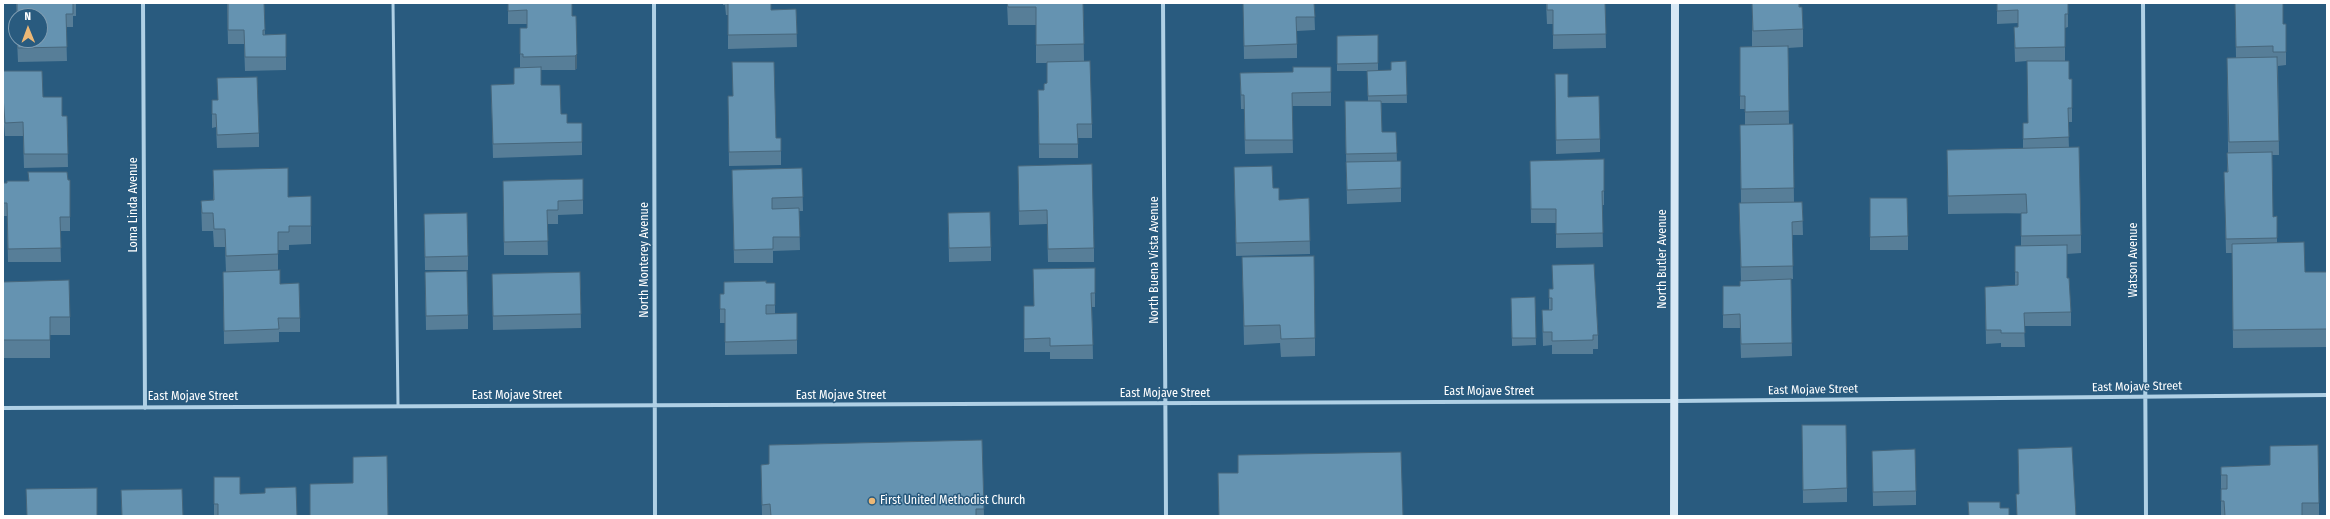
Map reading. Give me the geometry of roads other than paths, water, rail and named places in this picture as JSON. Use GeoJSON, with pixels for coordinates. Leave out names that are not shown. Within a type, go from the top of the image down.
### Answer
{"type":"FeatureCollection","features":[{"type":"Feature","properties":{"kind":"main road","name":"North Butler Avenue"},"geometry":{"type":"LineString","coordinates":[[1674,516],[1675,3]]}},
{"type":"Feature","properties":{"kind":"street","name":"Loma Linda Avenue"},"geometry":{"type":"LineString","coordinates":[[143,3],[145,408]]}},
{"type":"Feature","properties":{"kind":"street","name":"North Monterey Avenue"},"geometry":{"type":"LineString","coordinates":[[654,3],[655,516]]}},
{"type":"Feature","properties":{"kind":"street","name":"North Buena Vista Avenue"},"geometry":{"type":"LineString","coordinates":[[1163,3],[1166,516]]}},
{"type":"Feature","properties":{"kind":"street","name":"Watson Avenue"},"geometry":{"type":"LineString","coordinates":[[2143,3],[2146,516]]}},
{"type":"Feature","properties":{"kind":"street","name":"East Mojave Street"},"geometry":{"type":"LineString","coordinates":[[3,408],[1166,404],[2327,395]]}},
{"type":"Feature","properties":{"kind":"lane"},"geometry":{"type":"LineString","coordinates":[[393,3],[398,406]]}},
{"type":"Feature","properties":{"kind":"place","name":"First United Methodist Church"},"geometry":{"type":"Point","coordinates":[872,501]}}]}
